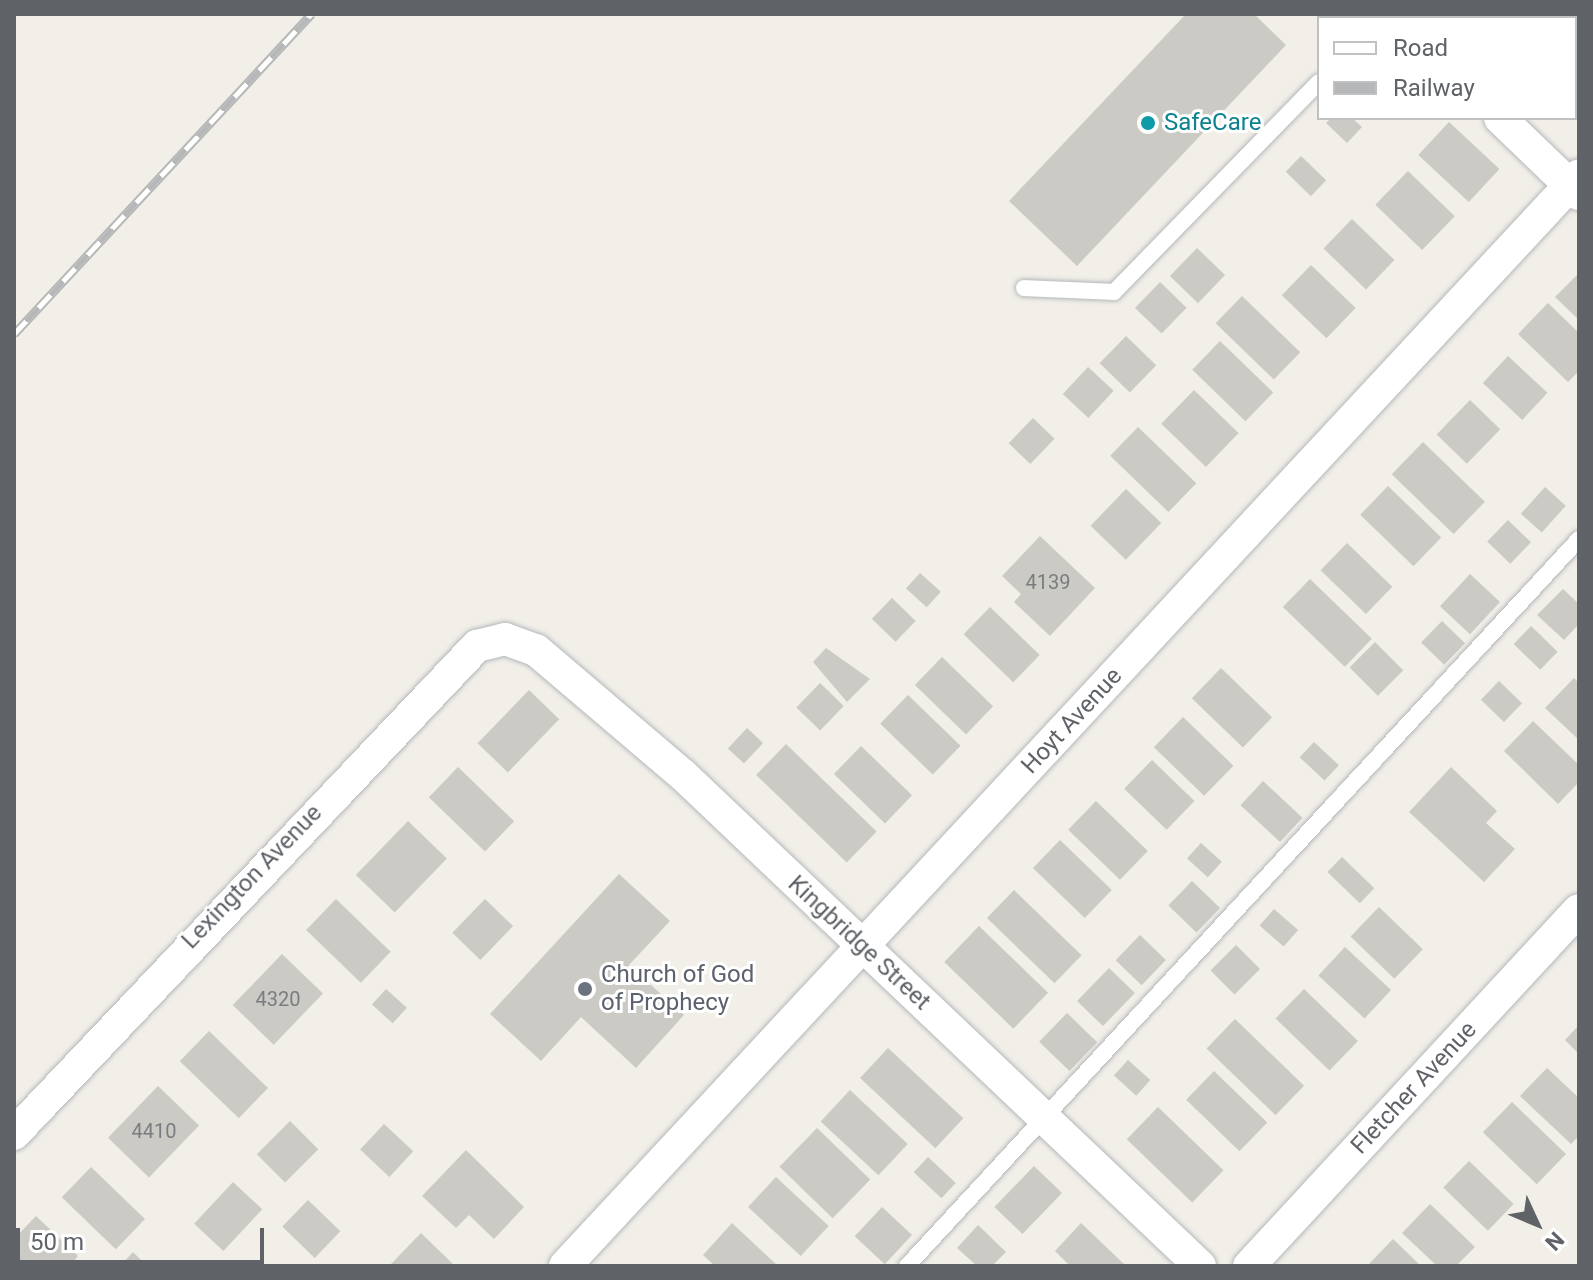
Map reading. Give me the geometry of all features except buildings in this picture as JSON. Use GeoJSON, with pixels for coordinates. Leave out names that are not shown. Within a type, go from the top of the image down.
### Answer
{"type":"FeatureCollection","features":[{"type":"Feature","properties":{"kind":"street"},"geometry":{"type":"LineString","coordinates":[[1502,120],[1576,185]]}},
{"type":"Feature","properties":{"kind":"street","name":"Hoyt Avenue"},"geometry":{"type":"LineString","coordinates":[[565,1266],[1576,185]]}},
{"type":"Feature","properties":{"kind":"street","name":"Kingbridge Street"},"geometry":{"type":"LineString","coordinates":[[505,639],[536,650],[614,713],[1200,1266]]}},
{"type":"Feature","properties":{"kind":"street","name":"Lexington Avenue"},"geometry":{"type":"LineString","coordinates":[[14,1134],[466,657],[505,639]]}},
{"type":"Feature","properties":{"kind":"street","name":"Fletcher Avenue"},"geometry":{"type":"LineString","coordinates":[[1249,1266],[1579,910]]}},
{"type":"Feature","properties":{"kind":"lane"},"geometry":{"type":"LineString","coordinates":[[1024,288],[1114,292],[1317,84]]}},
{"type":"Feature","properties":{"kind":"lane"},"geometry":{"type":"LineString","coordinates":[[907,1266],[1579,539]]}},
{"type":"Feature","properties":{"kind":"railway"},"geometry":{"type":"LineString","coordinates":[[14,334],[311,14]]}},
{"type":"Feature","properties":{"kind":"place","name":"SafeCare"},"geometry":{"type":"Point","coordinates":[1148,123]}},
{"type":"Feature","properties":{"kind":"place","name":"Church of God of Prophecy"},"geometry":{"type":"Point","coordinates":[585,989]}}]}
